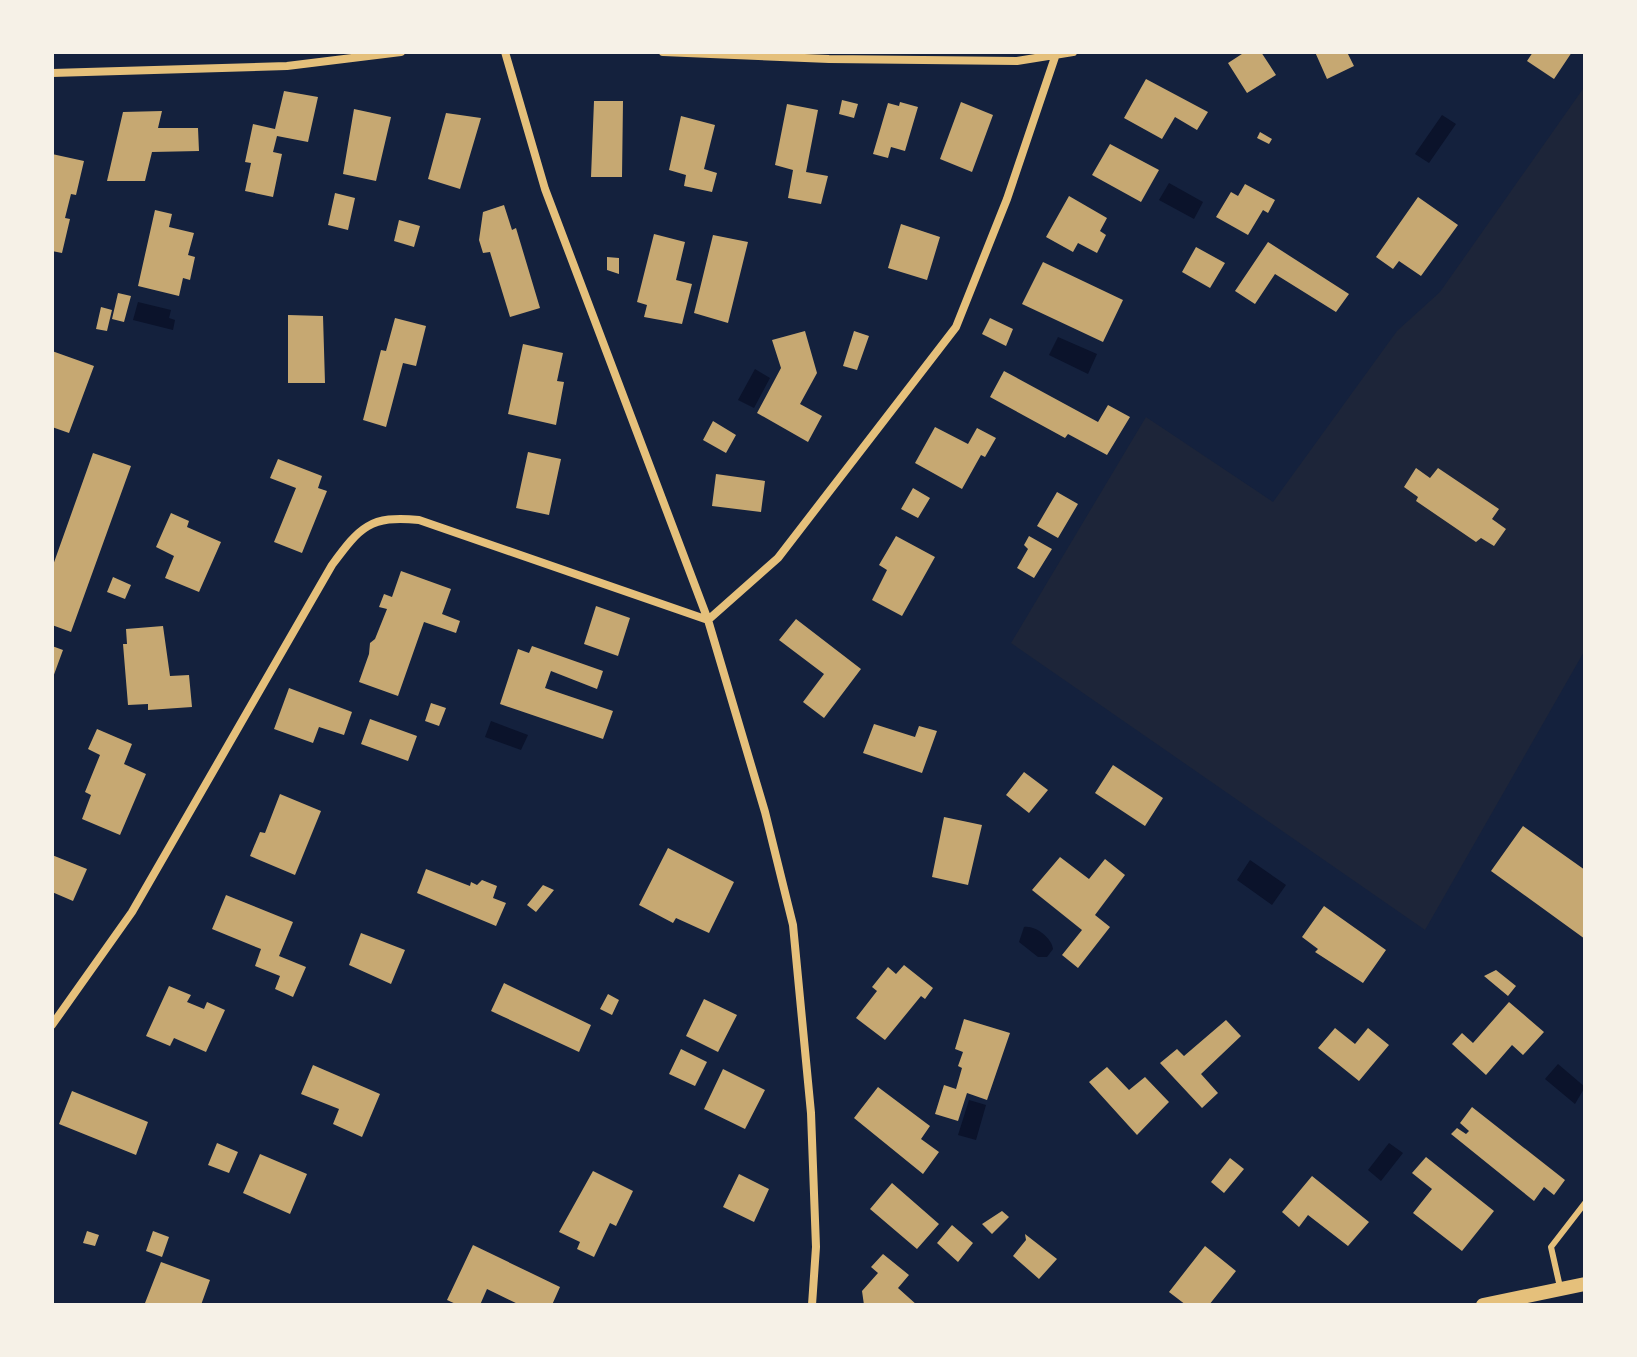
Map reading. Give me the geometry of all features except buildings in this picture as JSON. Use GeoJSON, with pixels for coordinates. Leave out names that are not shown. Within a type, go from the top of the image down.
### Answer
{"type":"FeatureCollection","features":[{"type":"Feature","properties":{"kind":"street"},"geometry":{"type":"LineString","coordinates":[[52,73],[287,66],[401,52]]}},
{"type":"Feature","properties":{"kind":"street"},"geometry":{"type":"LineString","coordinates":[[505,52],[545,189],[708,620],[765,812],[793,925],[811,1113],[816,1247],[812,1305]]}},
{"type":"Feature","properties":{"kind":"street"},"geometry":{"type":"LineString","coordinates":[[663,52],[860,60],[1017,61],[1073,52]]}},
{"type":"Feature","properties":{"kind":"street"},"geometry":{"type":"LineString","coordinates":[[708,620],[778,558],[956,327],[1012,186],[1055,57]]}},
{"type":"Feature","properties":{"kind":"street"},"geometry":{"type":"LineString","coordinates":[[52,1025],[132,912],[332,565],[357,530],[387,517],[419,520],[708,620]]}},
{"type":"Feature","properties":{"kind":"street"},"geometry":{"type":"LineString","coordinates":[[1483,1305],[1585,1284]]}},
{"type":"Feature","properties":{"kind":"lane"},"geometry":{"type":"LineString","coordinates":[[1560,1289],[1551,1247],[1585,1203]]}},
{"type":"Feature","properties":{"kind":"shaded area"},"geometry":{"type":"Polygon","coordinates":[[[1585,86],[1585,650],[1425,930],[1011,643],[1146,417],[1273,502],[1397,331],[1440,292],[1585,86]]]}},
{"type":"Feature","properties":{"kind":"shaded area"},"geometry":{"type":"Polygon","coordinates":[[[1442,115],[1456,124],[1429,163],[1415,154],[1442,115]]]}},
{"type":"Feature","properties":{"kind":"shaded area"},"geometry":{"type":"Polygon","coordinates":[[[1169,183],[1203,202],[1194,219],[1159,200],[1169,183]]]}},
{"type":"Feature","properties":{"kind":"shaded area"},"geometry":{"type":"Polygon","coordinates":[[[138,302],[171,310],[169,318],[175,320],[173,330],[133,320],[138,302]]]}},
{"type":"Feature","properties":{"kind":"shaded area"},"geometry":{"type":"Polygon","coordinates":[[[1058,337],[1097,354],[1088,374],[1049,355],[1058,337]]]}},
{"type":"Feature","properties":{"kind":"shaded area"},"geometry":{"type":"Polygon","coordinates":[[[755,369],[770,378],[754,408],[738,400],[755,369]]]}},
{"type":"Feature","properties":{"kind":"shaded area"},"geometry":{"type":"Polygon","coordinates":[[[491,721],[528,735],[521,750],[485,737],[491,721]]]}},
{"type":"Feature","properties":{"kind":"shaded area"},"geometry":{"type":"Polygon","coordinates":[[[1250,860],[1286,885],[1272,905],[1237,880],[1250,860]]]}},
{"type":"Feature","properties":{"kind":"shaded area"},"geometry":{"type":"Polygon","coordinates":[[[1024,927],[1038,930],[1050,941],[1053,949],[1047,957],[1038,957],[1019,942],[1024,927]]]}},
{"type":"Feature","properties":{"kind":"shaded area"},"geometry":{"type":"Polygon","coordinates":[[[1558,1064],[1585,1087],[1575,1104],[1545,1079],[1558,1064]]]}},
{"type":"Feature","properties":{"kind":"shaded area"},"geometry":{"type":"Polygon","coordinates":[[[969,1100],[986,1105],[976,1140],[958,1135],[969,1100]]]}},
{"type":"Feature","properties":{"kind":"shaded area"},"geometry":{"type":"Polygon","coordinates":[[[1389,1143],[1403,1153],[1381,1181],[1368,1170],[1389,1143]]]}}]}
